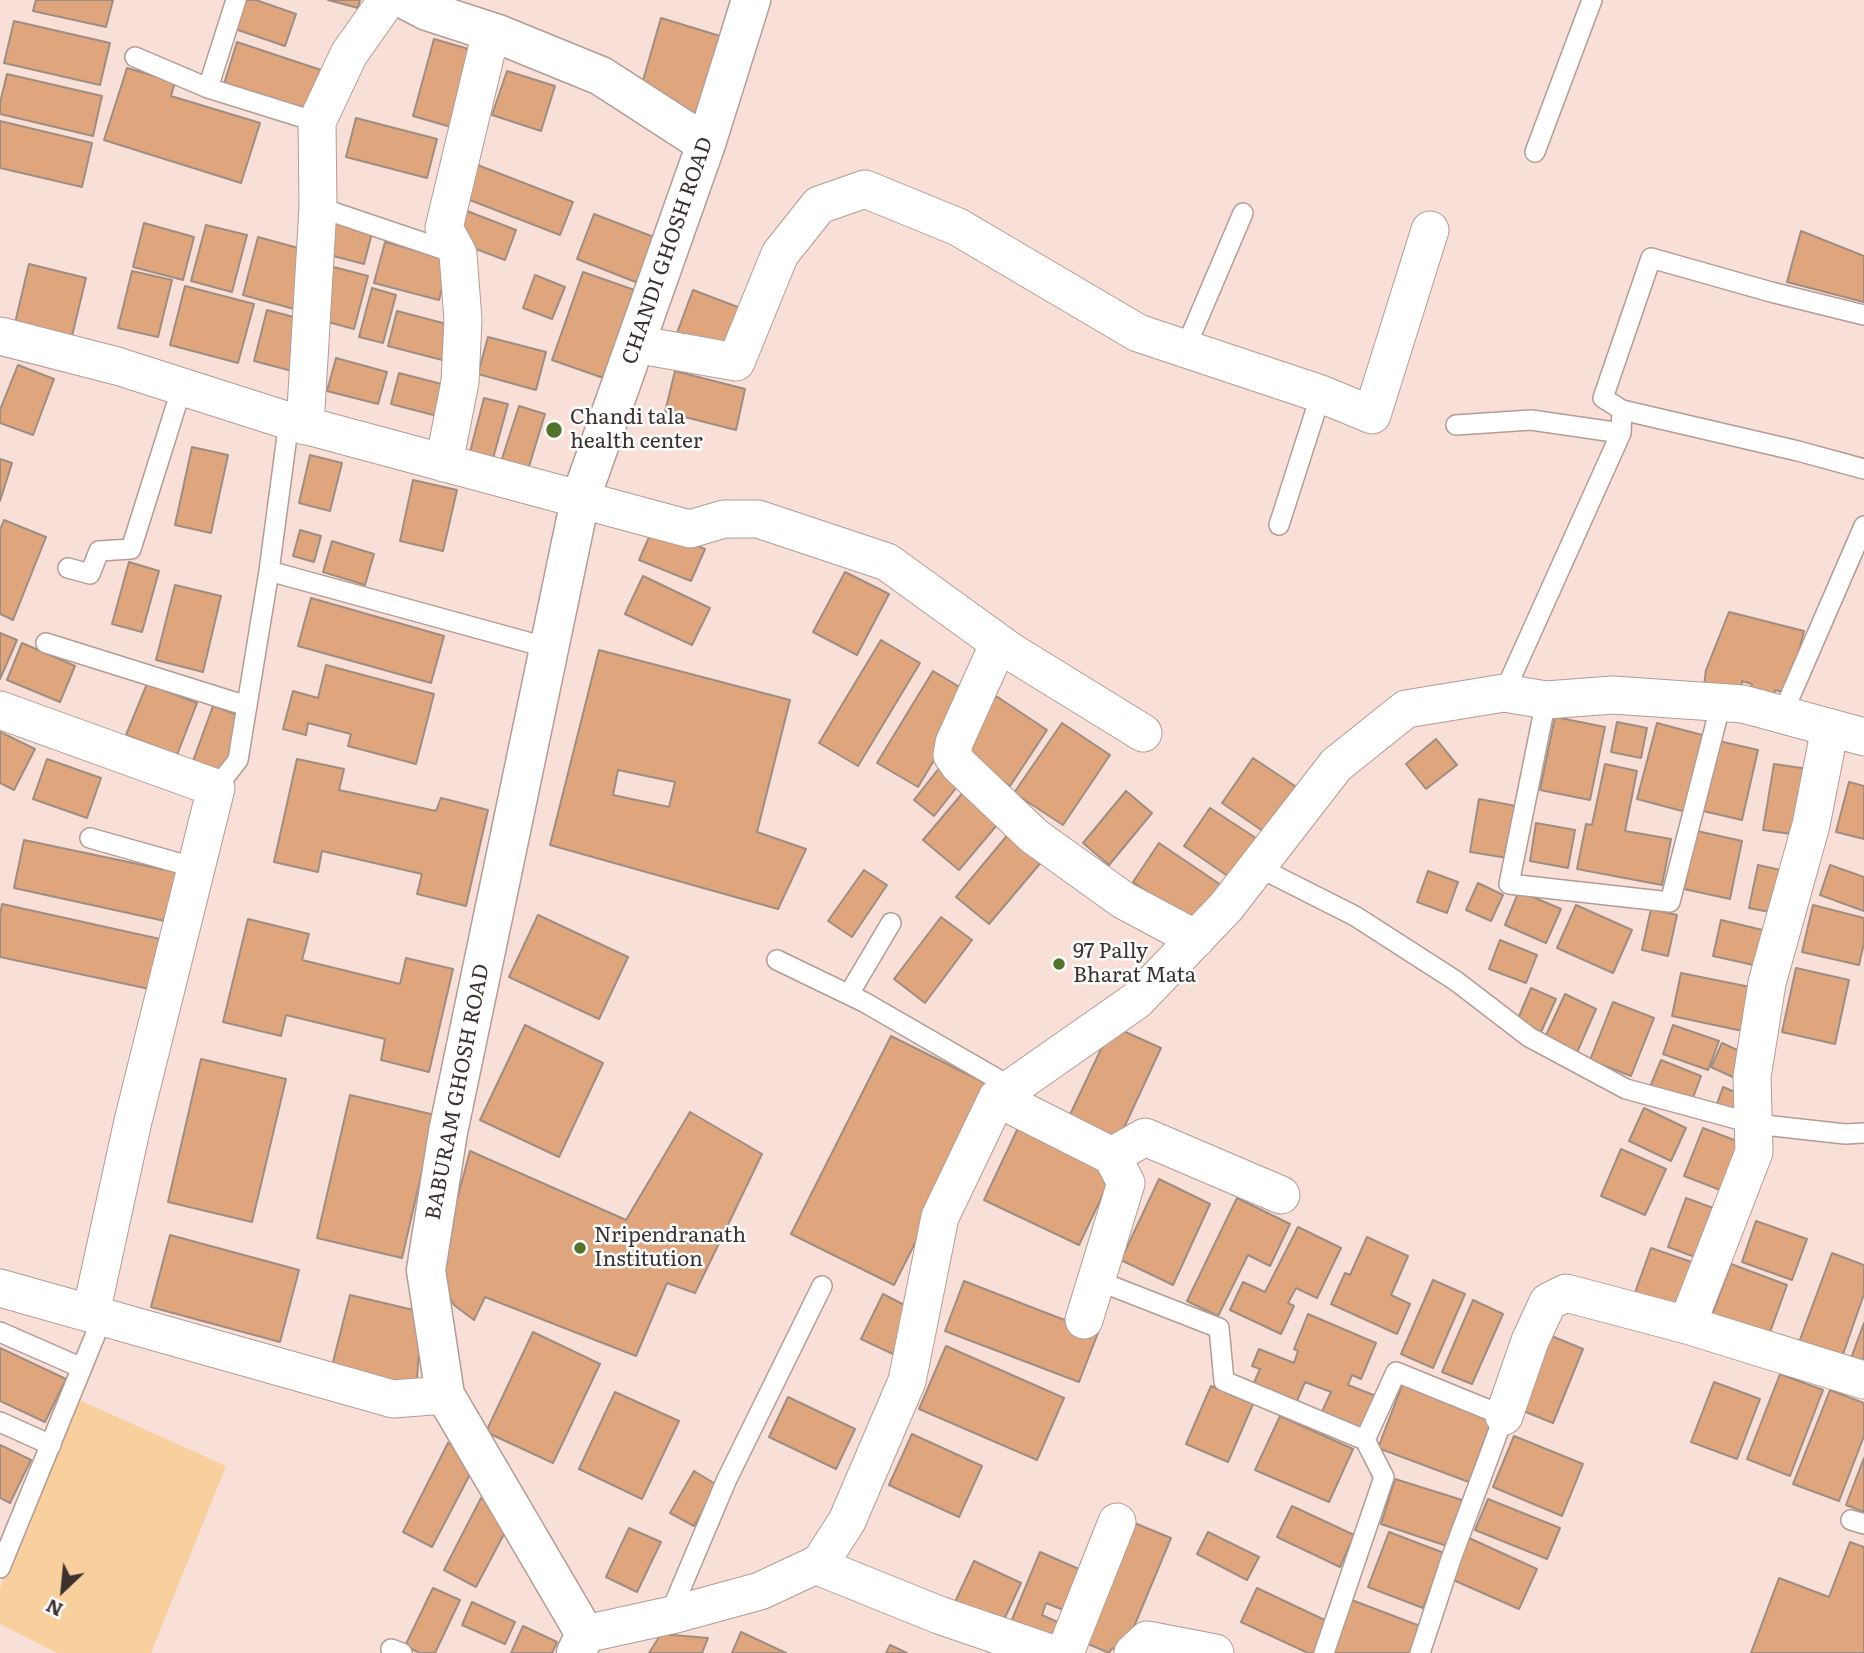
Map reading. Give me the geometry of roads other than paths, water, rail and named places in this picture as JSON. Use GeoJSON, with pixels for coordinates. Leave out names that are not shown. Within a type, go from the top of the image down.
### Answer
{"type":"FeatureCollection","features":[{"type":"Feature","properties":{"kind":"street"},"geometry":{"type":"LineString","coordinates":[[297,423],[318,207],[317,122],[349,54],[387,0]]}},
{"type":"Feature","properties":{"kind":"street"},"geometry":{"type":"LineString","coordinates":[[406,0],[427,11],[491,32],[601,76],[706,144]]}},
{"type":"Feature","properties":{"kind":"street","name":"CHANDI GHOSH ROAD"},"geometry":{"type":"LineString","coordinates":[[580,500],[706,144],[751,0]]}},
{"type":"Feature","properties":{"kind":"street"},"geometry":{"type":"LineString","coordinates":[[444,463],[460,382],[463,320],[458,254],[444,228],[491,32]]}},
{"type":"Feature","properties":{"kind":"street"},"geometry":{"type":"LineString","coordinates":[[635,344],[736,362],[780,254],[819,205],[864,189],[958,227],[1139,333],[1321,394],[1373,415],[1430,230]]}},
{"type":"Feature","properties":{"kind":"street"},"geometry":{"type":"LineString","coordinates":[[0,336],[117,366],[297,423],[690,529],[724,519],[758,519],[887,562],[999,643],[1143,733]]}},
{"type":"Feature","properties":{"kind":"street","name":"BABURAM GHOSH ROAD"},"geometry":{"type":"LineString","coordinates":[[580,500],[448,1132],[426,1270],[444,1395],[580,1643]]}},
{"type":"Feature","properties":{"kind":"street"},"geometry":{"type":"LineString","coordinates":[[999,643],[954,743],[952,755],[959,765],[1034,836],[1123,900],[1196,939]]}},
{"type":"Feature","properties":{"kind":"street"},"geometry":{"type":"LineString","coordinates":[[580,1643],[760,1591],[820,1563],[847,1521],[907,1381],[940,1217],[1005,1093],[1137,1000],[1196,939],[1258,867],[1336,765],[1406,709],[1503,693],[1546,700],[1613,695],[1743,704],[1847,733],[1811,825],[1767,983],[1752,1077],[1754,1152],[1687,1325]]}},
{"type":"Feature","properties":{"kind":"street"},"geometry":{"type":"LineString","coordinates":[[0,710],[216,788],[132,1121],[97,1315]]}},
{"type":"Feature","properties":{"kind":"street"},"geometry":{"type":"LineString","coordinates":[[1005,1093],[1112,1156],[1126,1183],[1084,1320]]}},
{"type":"Feature","properties":{"kind":"street"},"geometry":{"type":"LineString","coordinates":[[1112,1156],[1145,1137],[1281,1195]]}},
{"type":"Feature","properties":{"kind":"street"},"geometry":{"type":"LineString","coordinates":[[0,1288],[393,1399],[444,1395]]}},
{"type":"Feature","properties":{"kind":"street"},"geometry":{"type":"LineString","coordinates":[[1504,1416],[1548,1302],[1566,1293],[1687,1325],[1864,1380]]}},
{"type":"Feature","properties":{"kind":"street"},"geometry":{"type":"LineString","coordinates":[[1065,1653],[1117,1522]]}},
{"type":"Feature","properties":{"kind":"street"},"geometry":{"type":"LineString","coordinates":[[815,1565],[939,1615],[1050,1653]]}},
{"type":"Feature","properties":{"kind":"street"},"geometry":{"type":"LineString","coordinates":[[1133,1653],[1147,1640],[1215,1653]]}},
{"type":"Feature","properties":{"kind":"lane"},"geometry":{"type":"LineString","coordinates":[[208,88],[236,0]]}},
{"type":"Feature","properties":{"kind":"lane"},"geometry":{"type":"LineString","coordinates":[[1535,152],[1592,0]]}},
{"type":"Feature","properties":{"kind":"lane"},"geometry":{"type":"LineString","coordinates":[[135,57],[208,88],[317,122]]}},
{"type":"Feature","properties":{"kind":"lane"},"geometry":{"type":"LineString","coordinates":[[318,207],[458,254]]}},
{"type":"Feature","properties":{"kind":"lane"},"geometry":{"type":"LineString","coordinates":[[1185,349],[1242,213]]}},
{"type":"Feature","properties":{"kind":"lane"},"geometry":{"type":"LineString","coordinates":[[1864,315],[1651,258],[1603,398],[1622,410],[1864,469]]}},
{"type":"Feature","properties":{"kind":"lane"},"geometry":{"type":"LineString","coordinates":[[68,568],[90,574],[99,551],[131,549],[182,387]]}},
{"type":"Feature","properties":{"kind":"lane"},"geometry":{"type":"LineString","coordinates":[[1279,525],[1321,394]]}},
{"type":"Feature","properties":{"kind":"lane"},"geometry":{"type":"LineString","coordinates":[[1503,693],[1621,433],[1622,410]]}},
{"type":"Feature","properties":{"kind":"lane"},"geometry":{"type":"LineString","coordinates":[[1456,425],[1531,420],[1621,433]]}},
{"type":"Feature","properties":{"kind":"lane"},"geometry":{"type":"LineString","coordinates":[[216,788],[238,760],[297,423]]}},
{"type":"Feature","properties":{"kind":"lane"},"geometry":{"type":"LineString","coordinates":[[1782,715],[1864,526]]}},
{"type":"Feature","properties":{"kind":"lane"},"geometry":{"type":"LineString","coordinates":[[269,571],[548,648]]}},
{"type":"Feature","properties":{"kind":"lane"},"geometry":{"type":"LineString","coordinates":[[46,643],[247,706]]}},
{"type":"Feature","properties":{"kind":"lane"},"geometry":{"type":"LineString","coordinates":[[1546,700],[1509,884],[1670,902],[1721,703]]}},
{"type":"Feature","properties":{"kind":"lane"},"geometry":{"type":"LineString","coordinates":[[90,838],[196,868]]}},
{"type":"Feature","properties":{"kind":"lane"},"geometry":{"type":"LineString","coordinates":[[1258,867],[1354,916],[1456,981],[1529,1037],[1626,1089],[1755,1124],[1845,1134],[1864,1133]]}},
{"type":"Feature","properties":{"kind":"lane"},"geometry":{"type":"LineString","coordinates":[[849,994],[891,923]]}},
{"type":"Feature","properties":{"kind":"lane"},"geometry":{"type":"LineString","coordinates":[[776,960],[849,994],[1005,1093]]}},
{"type":"Feature","properties":{"kind":"lane"},"geometry":{"type":"LineString","coordinates":[[1096,1280],[1219,1328],[1224,1381],[1365,1440],[1384,1477],[1324,1653]]}},
{"type":"Feature","properties":{"kind":"lane"},"geometry":{"type":"LineString","coordinates":[[669,1616],[727,1479],[822,1286]]}},
{"type":"Feature","properties":{"kind":"lane"},"geometry":{"type":"LineString","coordinates":[[0,1568],[7,1532],[51,1445],[82,1368],[97,1315]]}},
{"type":"Feature","properties":{"kind":"lane"},"geometry":{"type":"LineString","coordinates":[[0,1332],[82,1368]]}},
{"type":"Feature","properties":{"kind":"lane"},"geometry":{"type":"LineString","coordinates":[[1365,1440],[1396,1372],[1504,1416],[1451,1559],[1420,1653]]}},
{"type":"Feature","properties":{"kind":"lane"},"geometry":{"type":"LineString","coordinates":[[0,1422],[51,1445]]}},
{"type":"Feature","properties":{"kind":"place","name":"Chandi tala health center"},"geometry":{"type":"Point","coordinates":[554,430]}},
{"type":"Feature","properties":{"kind":"place","name":"97 Pally Bharat Mata"},"geometry":{"type":"Point","coordinates":[1059,964]}},
{"type":"Feature","properties":{"kind":"place","name":"Nripendranath Institution"},"geometry":{"type":"Point","coordinates":[580,1248]}}]}
